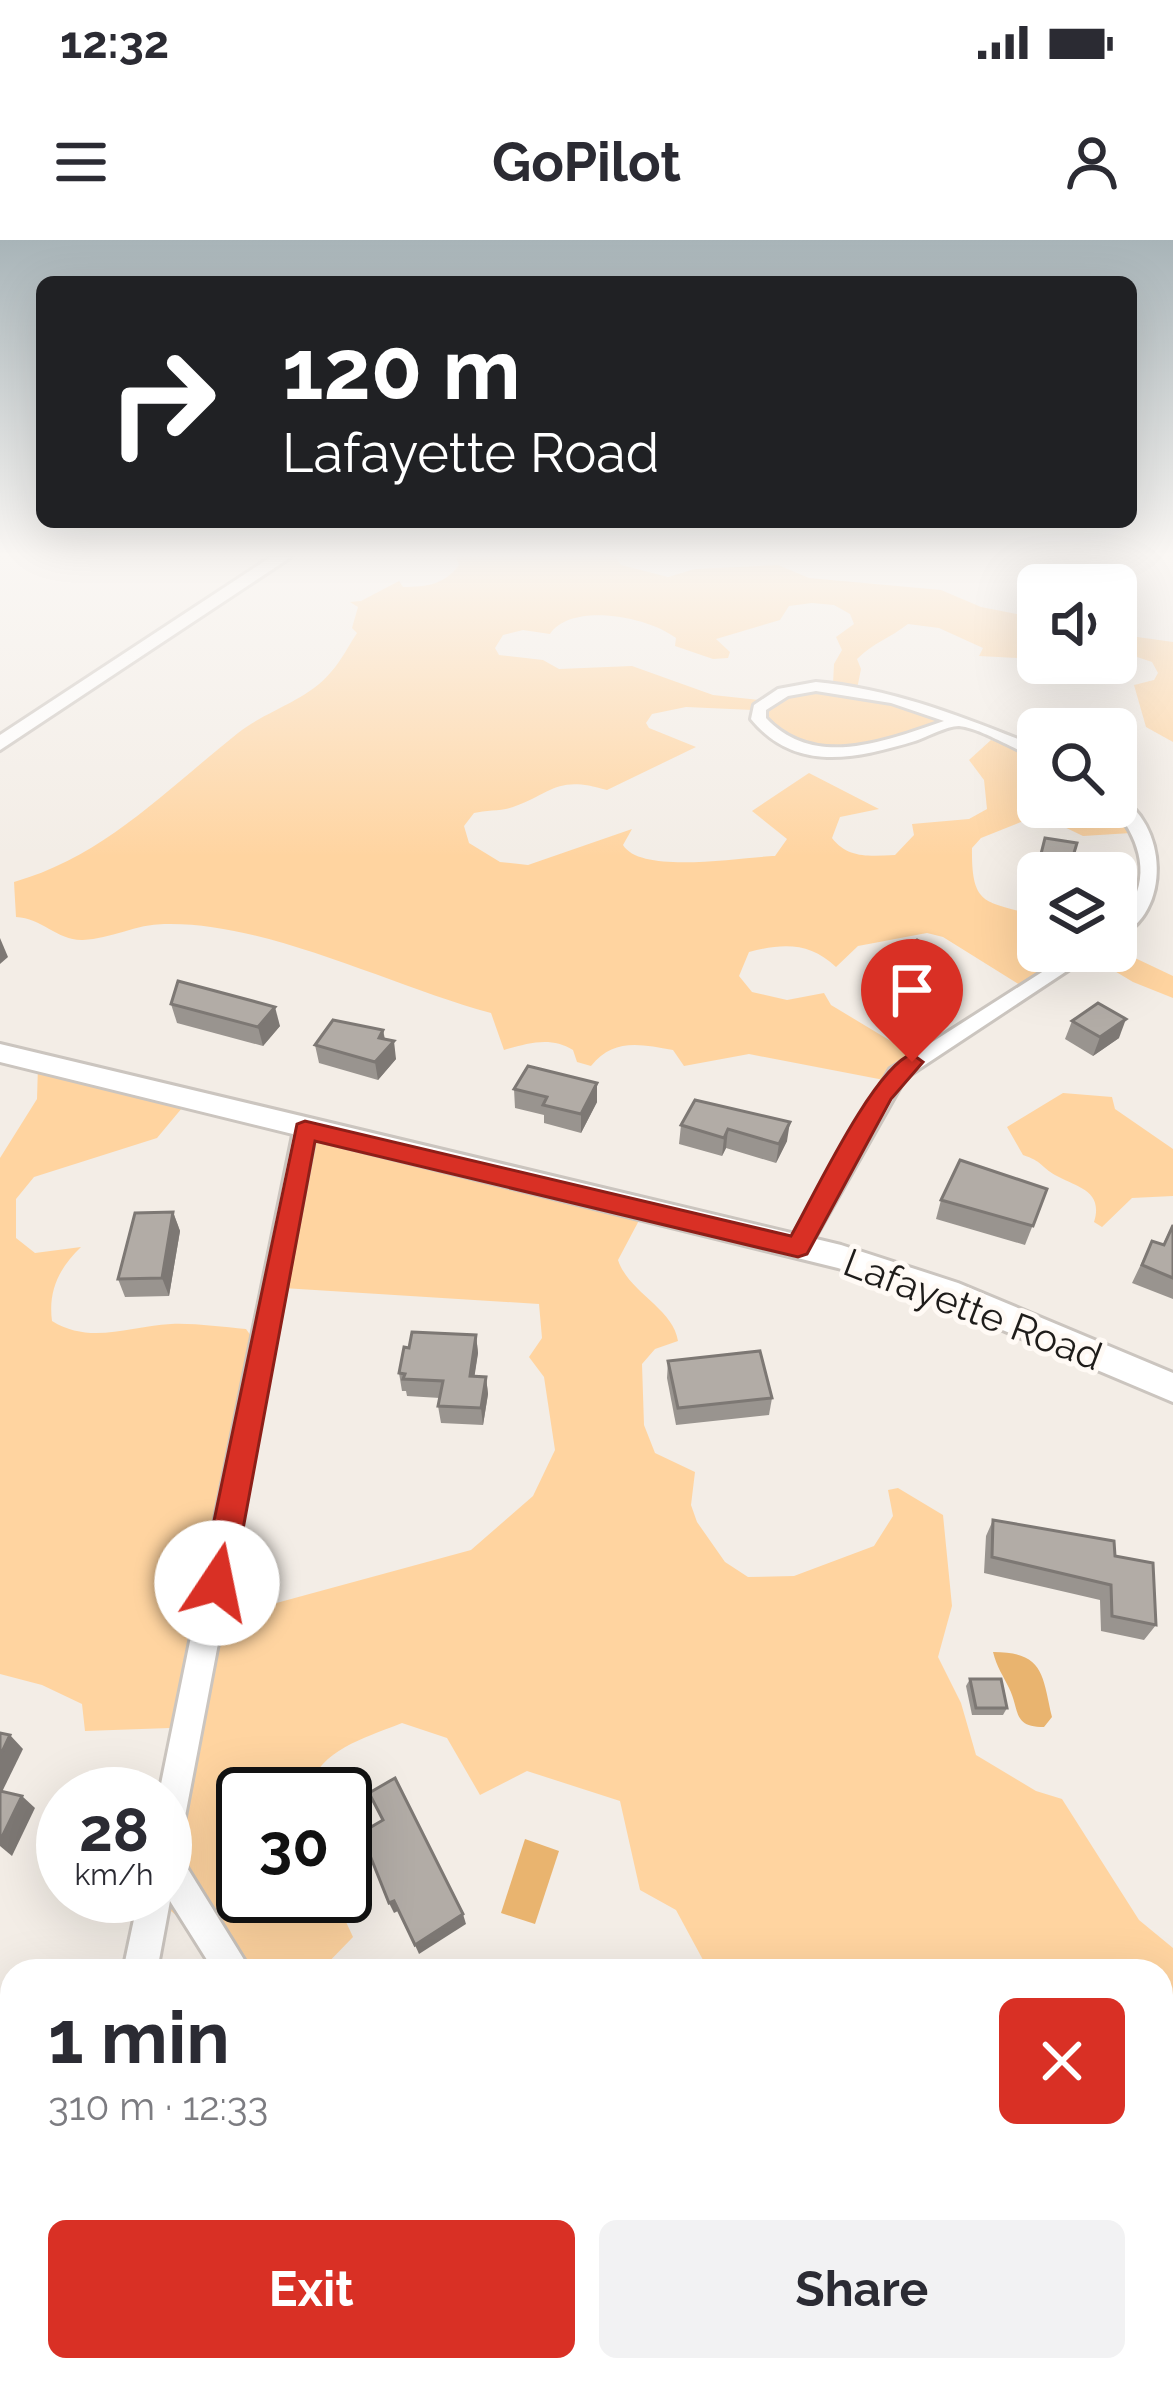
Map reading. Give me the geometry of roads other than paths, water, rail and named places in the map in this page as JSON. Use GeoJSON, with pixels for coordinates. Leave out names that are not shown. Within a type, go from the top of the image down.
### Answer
{"type":"FeatureCollection","features":[{"type":"Feature","properties":{"kind":"street"},"geometry":{"type":"LineString","coordinates":[[0,744],[131,657]]}},
{"type":"Feature","properties":{"kind":"street"},"geometry":{"type":"LineString","coordinates":[[955,722],[868,748],[826,752],[780,741],[758,719],[759,708],[783,690],[827,686],[869,693],[955,722],[1017,745]]}},
{"type":"Feature","properties":{"kind":"street"},"geometry":{"type":"LineString","coordinates":[[1137,826],[1152,862],[1148,893],[1137,907]]}},
{"type":"Feature","properties":{"kind":"street"},"geometry":{"type":"LineString","coordinates":[[798,1247],[897,1074],[1055,972]]}},
{"type":"Feature","properties":{"kind":"street","name":"Lafayette Road"},"geometry":{"type":"LineString","coordinates":[[0,1053],[798,1247],[946,1292],[1173,1388]]}},
{"type":"Feature","properties":{"kind":"street"},"geometry":{"type":"LineString","coordinates":[[180,1767],[305,1130]]}},
{"type":"Feature","properties":{"kind":"street"},"geometry":{"type":"LineString","coordinates":[[192,1905],[227,1959]]}},
{"type":"Feature","properties":{"kind":"street"},"geometry":{"type":"LineString","coordinates":[[142,1959],[150,1923]]}}]}
